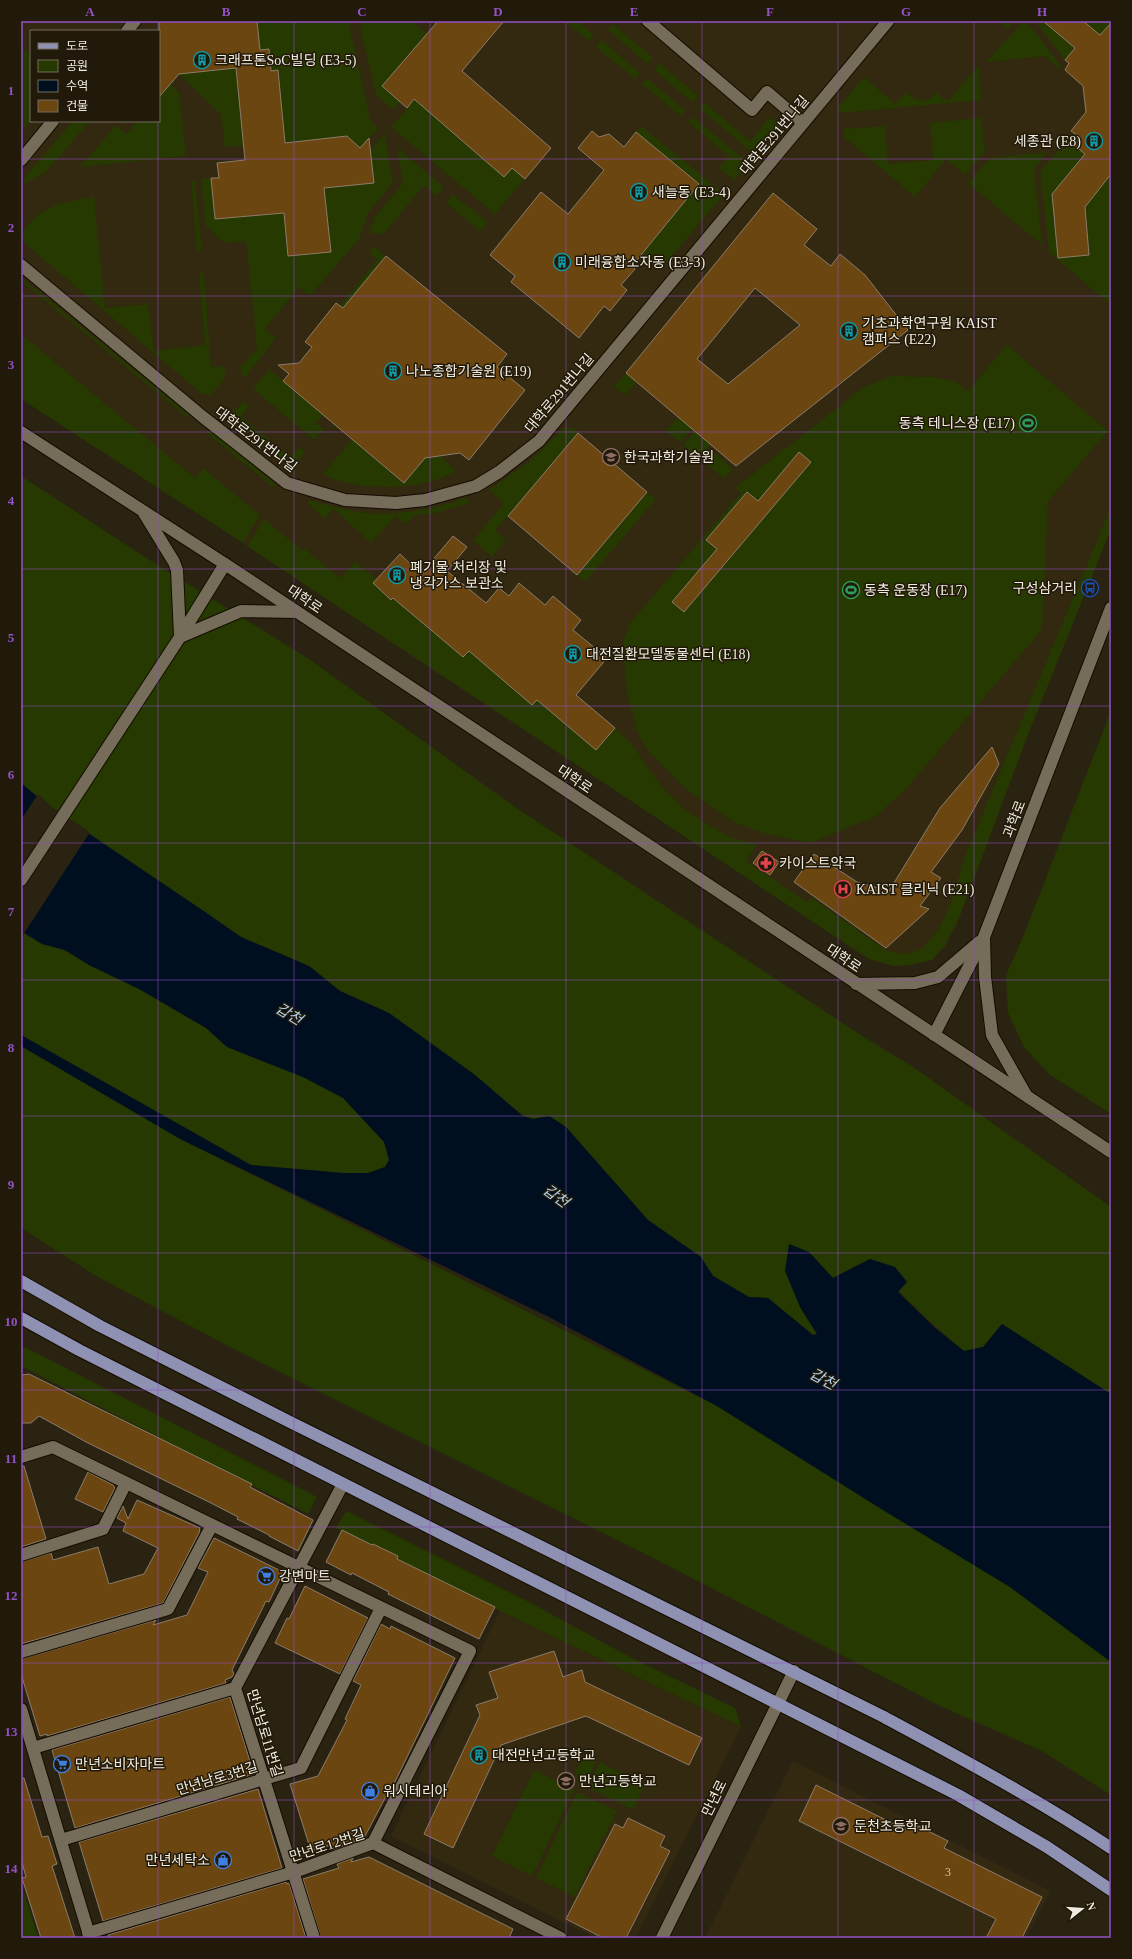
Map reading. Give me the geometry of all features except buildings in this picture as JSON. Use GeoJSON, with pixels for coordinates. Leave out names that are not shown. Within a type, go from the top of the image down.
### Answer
{"type":"FeatureCollection","features":[{"type":"Feature","properties":{"kind":"main road"},"geometry":{"type":"LineString","coordinates":[[21,1281],[100,1326],[290,1422],[794,1671],[970,1763],[1063,1816],[1111,1848]]}},
{"type":"Feature","properties":{"kind":"main road"},"geometry":{"type":"LineString","coordinates":[[21,1318],[86,1354],[958,1795],[1047,1847],[1111,1890]]}},
{"type":"Feature","properties":{"kind":"street"},"geometry":{"type":"LineString","coordinates":[[128,30],[135,21]]}},
{"type":"Feature","properties":{"kind":"street"},"geometry":{"type":"LineString","coordinates":[[648,21],[752,110],[767,92],[803,123]]}},
{"type":"Feature","properties":{"kind":"street","name":"대학로291번나길"},"geometry":{"type":"LineString","coordinates":[[21,265],[203,417],[287,483],[345,500],[396,503],[425,500],[476,486],[499,472],[538,442],[888,21]]}},
{"type":"Feature","properties":{"kind":"street"},"geometry":{"type":"LineString","coordinates":[[21,160],[52,122]]}},
{"type":"Feature","properties":{"kind":"street","name":"대학로"},"geometry":{"type":"LineString","coordinates":[[21,432],[225,564],[934,1036],[1111,1152]]}},
{"type":"Feature","properties":{"kind":"street"},"geometry":{"type":"LineString","coordinates":[[142,511],[174,562],[178,578],[180,637]]}},
{"type":"Feature","properties":{"kind":"street"},"geometry":{"type":"LineString","coordinates":[[21,880],[180,637],[225,564]]}},
{"type":"Feature","properties":{"kind":"street","name":"과학로"},"geometry":{"type":"LineString","coordinates":[[934,1036],[984,937],[1111,608]]}},
{"type":"Feature","properties":{"kind":"street"},"geometry":{"type":"LineString","coordinates":[[180,637],[241,611],[297,612]]}},
{"type":"Feature","properties":{"kind":"street"},"geometry":{"type":"LineString","coordinates":[[856,984],[915,983],[938,977],[984,937]]}},
{"type":"Feature","properties":{"kind":"street"},"geometry":{"type":"LineString","coordinates":[[984,937],[985,977],[992,1035],[1027,1097]]}},
{"type":"Feature","properties":{"kind":"street"},"geometry":{"type":"LineString","coordinates":[[21,1457],[53,1448],[470,1651],[373,1843]]}},
{"type":"Feature","properties":{"kind":"street"},"geometry":{"type":"LineString","coordinates":[[21,1555],[103,1529],[126,1483]]}},
{"type":"Feature","properties":{"kind":"street","name":"만년남로11번길"},"geometry":{"type":"LineString","coordinates":[[314,1938],[235,1688],[343,1484]]}},
{"type":"Feature","properties":{"kind":"street"},"geometry":{"type":"LineString","coordinates":[[21,1652],[168,1609],[212,1525]]}},
{"type":"Feature","properties":{"kind":"street","name":"만년남로3번길"},"geometry":{"type":"LineString","coordinates":[[61,1840],[301,1768],[381,1608]]}},
{"type":"Feature","properties":{"kind":"street","name":"만년로"},"geometry":{"type":"LineString","coordinates":[[662,1938],[794,1671]]}},
{"type":"Feature","properties":{"kind":"street"},"geometry":{"type":"LineString","coordinates":[[33,1748],[235,1688]]}},
{"type":"Feature","properties":{"kind":"street"},"geometry":{"type":"LineString","coordinates":[[21,1709],[89,1935]]}},
{"type":"Feature","properties":{"kind":"street","name":"만년로12번길"},"geometry":{"type":"LineString","coordinates":[[89,1935],[294,1872],[373,1843],[561,1938]]}},
{"type":"Feature","properties":{"kind":"shaded area","name":"한국과학기술원"},"geometry":{"type":"Polygon","coordinates":[[[21,21],[1111,21],[1111,529],[1029,732],[958,921],[945,946],[932,960],[910,965],[894,966],[869,959],[201,515],[21,398],[21,21]]]}},
{"type":"Feature","properties":{"kind":"shaded area","name":"만년고등학교"},"geometry":{"type":"Polygon","coordinates":[[[500,1611],[741,1727],[636,1938],[595,1938],[391,1836],[500,1611]]]}},
{"type":"Feature","properties":{"kind":"shaded area","name":"둔천초등학교"},"geometry":{"type":"Polygon","coordinates":[[[793,1761],[1050,1891],[1027,1938],[705,1938],[793,1761]]]}},
{"type":"Feature","properties":{"kind":"green space"},"geometry":{"type":"Polygon","coordinates":[[[257,21],[348,21],[371,122],[378,128],[360,149],[286,155],[278,71],[267,71],[271,68],[269,49],[260,50],[257,21]]]}},
{"type":"Feature","properties":{"kind":"green space"},"geometry":{"type":"Polygon","coordinates":[[[359,21],[412,21],[427,34],[382,86],[400,102],[393,110],[376,95],[359,21]]]}},
{"type":"Feature","properties":{"kind":"green space"},"geometry":{"type":"Polygon","coordinates":[[[564,21],[578,21],[594,35],[589,41],[564,21]]]}},
{"type":"Feature","properties":{"kind":"green space"},"geometry":{"type":"Polygon","coordinates":[[[998,21],[1015,21],[1008,30],[998,21]]]}},
{"type":"Feature","properties":{"kind":"green space"},"geometry":{"type":"Polygon","coordinates":[[[1024,21],[1026,21],[1061,66],[1059,69],[1045,56],[986,62],[1024,21]]]}},
{"type":"Feature","properties":{"kind":"green space"},"geometry":{"type":"Polygon","coordinates":[[[1035,21],[1043,21],[1075,48],[1065,60],[1035,21]]]}},
{"type":"Feature","properties":{"kind":"green space"},"geometry":{"type":"Polygon","coordinates":[[[1083,21],[1111,21],[1111,23],[1100,35],[1083,21]]]}},
{"type":"Feature","properties":{"kind":"green space"},"geometry":{"type":"Polygon","coordinates":[[[613,24],[653,58],[648,64],[608,30],[613,24]]]}},
{"type":"Feature","properties":{"kind":"green space"},"geometry":{"type":"Polygon","coordinates":[[[601,40],[640,73],[635,79],[596,47],[601,40]]]}},
{"type":"Feature","properties":{"kind":"green space"},"geometry":{"type":"Polygon","coordinates":[[[21,47],[30,54],[30,121],[21,133],[21,47]]]}},
{"type":"Feature","properties":{"kind":"green space"},"geometry":{"type":"Polygon","coordinates":[[[659,63],[698,96],[692,102],[654,70],[659,63]]]}},
{"type":"Feature","properties":{"kind":"green space"},"geometry":{"type":"Polygon","coordinates":[[[979,65],[981,100],[841,113],[837,109],[864,77],[895,104],[906,92],[918,100],[925,100],[937,92],[947,102],[979,65]]]}},
{"type":"Feature","properties":{"kind":"green space"},"geometry":{"type":"Polygon","coordinates":[[[252,67],[244,146],[225,147],[221,115],[179,74],[252,67]]]}},
{"type":"Feature","properties":{"kind":"green space"},"geometry":{"type":"Polygon","coordinates":[[[647,78],[686,111],[681,116],[642,84],[647,78]]]}},
{"type":"Feature","properties":{"kind":"green space"},"geometry":{"type":"Polygon","coordinates":[[[170,84],[179,92],[186,156],[80,167],[116,125],[126,134],[136,122],[160,122],[160,96],[170,84]]]}},
{"type":"Feature","properties":{"kind":"green space"},"geometry":{"type":"Polygon","coordinates":[[[418,95],[504,177],[512,168],[525,179],[495,214],[391,127],[418,95]]]}},
{"type":"Feature","properties":{"kind":"green space"},"geometry":{"type":"Polygon","coordinates":[[[704,102],[750,141],[770,117],[780,127],[756,156],[699,108],[704,102]]]}},
{"type":"Feature","properties":{"kind":"green space"},"geometry":{"type":"Polygon","coordinates":[[[693,117],[749,163],[735,180],[719,168],[729,156],[688,122],[693,117]]]}},
{"type":"Feature","properties":{"kind":"green space"},"geometry":{"type":"Polygon","coordinates":[[[981,118],[985,152],[965,175],[946,159],[915,197],[844,137],[843,129],[885,126],[888,164],[933,160],[930,123],[981,118]]]}},
{"type":"Feature","properties":{"kind":"green space"},"geometry":{"type":"Polygon","coordinates":[[[72,122],[89,122],[47,171],[24,184],[24,178],[72,122]]]}},
{"type":"Feature","properties":{"kind":"green space"},"geometry":{"type":"Polygon","coordinates":[[[641,126],[724,194],[661,269],[642,253],[699,184],[683,171],[677,178],[636,132],[641,126]]]}},
{"type":"Feature","properties":{"kind":"green space"},"geometry":{"type":"Polygon","coordinates":[[[1073,133],[1079,138],[1074,145],[1085,154],[1085,207],[1111,174],[1111,305],[1049,252],[1040,172],[1073,133]]]}},
{"type":"Feature","properties":{"kind":"green space"},"geometry":{"type":"Polygon","coordinates":[[[385,134],[393,182],[368,213],[359,239],[310,296],[299,287],[265,329],[276,338],[245,378],[242,375],[240,365],[244,364],[257,348],[246,241],[224,243],[205,225],[201,179],[211,178],[215,219],[267,214],[283,206],[288,256],[331,252],[324,188],[366,155],[385,134]]]}},
{"type":"Feature","properties":{"kind":"green space"},"geometry":{"type":"Polygon","coordinates":[[[397,148],[444,187],[437,196],[424,185],[384,234],[369,233],[375,217],[403,183],[397,148]]]}},
{"type":"Feature","properties":{"kind":"green space"},"geometry":{"type":"Polygon","coordinates":[[[1047,152],[1034,169],[1042,245],[968,183],[990,158],[1047,152]]]}},
{"type":"Feature","properties":{"kind":"green space"},"geometry":{"type":"Polygon","coordinates":[[[195,180],[202,251],[197,252],[191,181],[195,180]]]}},
{"type":"Feature","properties":{"kind":"green space"},"geometry":{"type":"Polygon","coordinates":[[[453,195],[488,222],[480,231],[446,203],[453,195]]]}},
{"type":"Feature","properties":{"kind":"green space"},"geometry":{"type":"Polygon","coordinates":[[[94,196],[105,308],[148,304],[154,351],[205,345],[199,273],[204,273],[211,367],[226,366],[226,377],[211,395],[202,394],[21,240],[21,233],[36,216],[55,205],[94,196]]]}},
{"type":"Feature","properties":{"kind":"green space"},"geometry":{"type":"Polygon","coordinates":[[[374,246],[386,256],[343,308],[340,306],[377,260],[369,253],[374,246]]]}},
{"type":"Feature","properties":{"kind":"green space"},"geometry":{"type":"Polygon","coordinates":[[[21,277],[189,415],[188,418],[21,281],[21,277]]]}},
{"type":"Feature","properties":{"kind":"green space"},"geometry":{"type":"Polygon","coordinates":[[[21,334],[195,478],[203,468],[260,515],[243,543],[21,399],[21,334]]]}},
{"type":"Feature","properties":{"kind":"green space","name":"동측 운동장 (E17)"},"geometry":{"type":"Polygon","coordinates":[[[1007,345],[1108,431],[1048,501],[1042,630],[906,789],[875,817],[810,843],[767,834],[733,822],[686,789],[649,752],[637,732],[627,693],[623,641],[631,622],[741,493],[735,488],[864,387],[891,376],[933,377],[955,381],[968,391],[1007,345]]]}},
{"type":"Feature","properties":{"kind":"green space"},"geometry":{"type":"Polygon","coordinates":[[[269,369],[323,415],[316,423],[324,429],[314,440],[253,389],[269,369]]]}},
{"type":"Feature","properties":{"kind":"green space"},"geometry":{"type":"Polygon","coordinates":[[[626,373],[636,381],[625,395],[614,387],[626,373]]]}},
{"type":"Feature","properties":{"kind":"green space"},"geometry":{"type":"Polygon","coordinates":[[[243,401],[249,406],[241,417],[290,457],[299,447],[305,452],[293,467],[287,464],[229,417],[243,401]]]}},
{"type":"Feature","properties":{"kind":"green space"},"geometry":{"type":"Polygon","coordinates":[[[678,417],[692,429],[680,442],[666,431],[678,417]]]}},
{"type":"Feature","properties":{"kind":"green space"},"geometry":{"type":"Polygon","coordinates":[[[564,428],[573,428],[578,433],[495,531],[506,540],[492,557],[473,540],[504,503],[490,491],[490,489],[529,462],[564,428]]]}},
{"type":"Feature","properties":{"kind":"green space"},"geometry":{"type":"Polygon","coordinates":[[[208,431],[213,432],[275,484],[274,488],[207,433],[208,431]]]}},
{"type":"Feature","properties":{"kind":"green space"},"geometry":{"type":"Polygon","coordinates":[[[695,431],[710,445],[699,458],[683,445],[695,431]]]}},
{"type":"Feature","properties":{"kind":"green space"},"geometry":{"type":"Polygon","coordinates":[[[352,440],[403,483],[425,458],[441,456],[456,471],[426,483],[396,487],[349,484],[335,480],[323,474],[352,440]]]}},
{"type":"Feature","properties":{"kind":"green space"},"geometry":{"type":"Polygon","coordinates":[[[713,452],[733,469],[724,479],[704,462],[713,452]]]}},
{"type":"Feature","properties":{"kind":"green space"},"geometry":{"type":"Polygon","coordinates":[[[21,476],[148,559],[309,659],[515,807],[859,1034],[913,1067],[1111,1207],[1111,1394],[1002,1324],[983,1347],[964,1351],[915,1307],[870,1259],[833,1278],[809,1252],[800,1307],[817,1334],[813,1335],[768,1298],[749,1297],[713,1276],[701,1257],[648,1220],[566,1127],[549,1116],[533,1119],[523,1116],[475,1075],[389,1013],[340,991],[309,966],[241,937],[51,808],[21,783],[21,476]]]}},
{"type":"Feature","properties":{"kind":"green space"},"geometry":{"type":"Polygon","coordinates":[[[647,492],[656,499],[585,582],[577,575],[647,492]]]}},
{"type":"Feature","properties":{"kind":"green space"},"geometry":{"type":"Polygon","coordinates":[[[464,498],[468,500],[469,503],[436,513],[416,515],[405,524],[396,516],[371,543],[334,509],[324,519],[307,502],[309,500],[338,508],[378,514],[416,511],[454,502],[464,498]]]}},
{"type":"Feature","properties":{"kind":"green space"},"geometry":{"type":"Polygon","coordinates":[[[1111,507],[1111,529],[1029,732],[958,921],[945,946],[932,960],[910,965],[894,966],[869,959],[247,546],[264,519],[303,551],[305,549],[340,578],[355,561],[376,579],[373,583],[391,600],[397,601],[463,657],[469,651],[532,705],[537,700],[615,728],[631,743],[661,786],[688,812],[729,837],[757,844],[746,861],[807,902],[811,897],[887,951],[906,954],[922,949],[938,930],[950,905],[965,856],[1111,507]]]}},
{"type":"Feature","properties":{"kind":"green space"},"geometry":{"type":"Polygon","coordinates":[[[1111,711],[1111,1114],[1049,1074],[1024,1047],[1008,1013],[1006,975],[1023,937],[1111,711]]]}},
{"type":"Feature","properties":{"kind":"green space"},"geometry":{"type":"Polygon","coordinates":[[[21,931],[42,944],[64,950],[89,965],[139,989],[206,1028],[227,1047],[303,1077],[343,1098],[385,1142],[389,1160],[385,1167],[368,1173],[343,1173],[251,1165],[21,1035],[21,931]]]}},
{"type":"Feature","properties":{"kind":"green space"},"geometry":{"type":"Polygon","coordinates":[[[21,1046],[182,1140],[717,1406],[1010,1587],[1111,1662],[1111,1795],[1042,1751],[940,1706],[657,1560],[230,1347],[98,1277],[21,1228],[21,1046]]]}},
{"type":"Feature","properties":{"kind":"green space"},"geometry":{"type":"Polygon","coordinates":[[[21,1345],[317,1497],[308,1514],[21,1366],[21,1345]]]}},
{"type":"Feature","properties":{"kind":"green space"},"geometry":{"type":"Polygon","coordinates":[[[346,1511],[525,1600],[628,1656],[735,1708],[741,1727],[500,1611],[336,1528],[346,1511]]]}},
{"type":"Feature","properties":{"kind":"green space"},"geometry":{"type":"Polygon","coordinates":[[[589,1758],[596,1762],[585,1784],[578,1779],[575,1772],[581,1762],[589,1758]]]}},
{"type":"Feature","properties":{"kind":"green space"},"geometry":{"type":"Polygon","coordinates":[[[600,1762],[645,1785],[633,1810],[587,1787],[600,1762]]]}},
{"type":"Feature","properties":{"kind":"green space"},"geometry":{"type":"Polygon","coordinates":[[[534,1770],[574,1790],[532,1876],[492,1856],[534,1770]]]}},
{"type":"Feature","properties":{"kind":"green space"},"geometry":{"type":"Polygon","coordinates":[[[577,1792],[617,1811],[575,1897],[536,1878],[577,1792]]]}},
{"type":"Feature","properties":{"kind":"green space"},"geometry":{"type":"Polygon","coordinates":[[[21,1882],[38,1938],[21,1938],[21,1882]]]}},
{"type":"Feature","properties":{"kind":"water","name":"갑천"},"geometry":{"type":"Polygon","coordinates":[[[21,783],[51,808],[241,937],[309,966],[340,991],[389,1013],[475,1075],[523,1116],[533,1119],[549,1116],[566,1127],[648,1220],[701,1257],[713,1276],[749,1297],[768,1298],[813,1335],[817,1334],[800,1307],[785,1271],[789,1244],[809,1252],[833,1278],[870,1259],[895,1267],[907,1282],[898,1292],[934,1327],[964,1351],[983,1347],[1002,1324],[1111,1394],[1111,1662],[1010,1587],[886,1512],[717,1406],[547,1316],[182,1140],[21,1046],[21,1035],[251,1165],[343,1173],[368,1173],[385,1167],[389,1160],[384,1142],[343,1098],[303,1077],[227,1047],[206,1028],[139,989],[89,965],[65,950],[42,944],[21,931],[21,783]]]}},
{"type":"Feature","properties":{"kind":"pier"},"geometry":{"type":"Polygon","coordinates":[[[38,794],[52,807],[90,832],[23,935],[21,934],[21,820],[38,794]]]}},
{"type":"Feature","properties":{"kind":"place","name":"크래프톤SoC빌딩 (E3-5)"},"geometry":{"type":"Point","coordinates":[202,60]}},
{"type":"Feature","properties":{"kind":"place","name":"세종관 (E8)"},"geometry":{"type":"Point","coordinates":[1094,141]}},
{"type":"Feature","properties":{"kind":"place","name":"새늘동 (E3-4)"},"geometry":{"type":"Point","coordinates":[639,192]}},
{"type":"Feature","properties":{"kind":"place","name":"미래융합소자동 (E3-3)"},"geometry":{"type":"Point","coordinates":[562,262]}},
{"type":"Feature","properties":{"kind":"place","name":"기초과학연구원 KAIST 캠퍼스 (E22)"},"geometry":{"type":"Point","coordinates":[849,331]}},
{"type":"Feature","properties":{"kind":"place","name":"나노종합기술원 (E19)"},"geometry":{"type":"Point","coordinates":[393,371]}},
{"type":"Feature","properties":{"kind":"place","name":"동측 테니스장 (E17)"},"geometry":{"type":"Point","coordinates":[1028,423]}},
{"type":"Feature","properties":{"kind":"place","name":"한국과학기술원"},"geometry":{"type":"Point","coordinates":[611,457]}},
{"type":"Feature","properties":{"kind":"place","name":"폐기물 처리장 및 냉각가스 보관소"},"geometry":{"type":"Point","coordinates":[397,575]}},
{"type":"Feature","properties":{"kind":"place","name":"구성삼거리"},"geometry":{"type":"Point","coordinates":[1090,588]}},
{"type":"Feature","properties":{"kind":"place","name":"동측 운동장 (E17)"},"geometry":{"type":"Point","coordinates":[851,590]}},
{"type":"Feature","properties":{"kind":"place","name":"대전질환모델동물센터 (E18)"},"geometry":{"type":"Point","coordinates":[573,654]}},
{"type":"Feature","properties":{"kind":"place","name":"카이스트약국"},"geometry":{"type":"Point","coordinates":[766,863]}},
{"type":"Feature","properties":{"kind":"place","name":"KAIST 클리닉 (E21)"},"geometry":{"type":"Point","coordinates":[843,889]}},
{"type":"Feature","properties":{"kind":"place","name":"강변마트"},"geometry":{"type":"Point","coordinates":[266,1576]}},
{"type":"Feature","properties":{"kind":"place","name":"대전만년고등학교"},"geometry":{"type":"Point","coordinates":[479,1755]}},
{"type":"Feature","properties":{"kind":"place","name":"만년소비자마트"},"geometry":{"type":"Point","coordinates":[62,1764]}},
{"type":"Feature","properties":{"kind":"place","name":"만년고등학교"},"geometry":{"type":"Point","coordinates":[566,1781]}},
{"type":"Feature","properties":{"kind":"place","name":"워시테리아"},"geometry":{"type":"Point","coordinates":[370,1791]}},
{"type":"Feature","properties":{"kind":"place","name":"둔천초등학교"},"geometry":{"type":"Point","coordinates":[841,1826]}},
{"type":"Feature","properties":{"kind":"place","name":"만년세탁소"},"geometry":{"type":"Point","coordinates":[223,1860]}}]}
